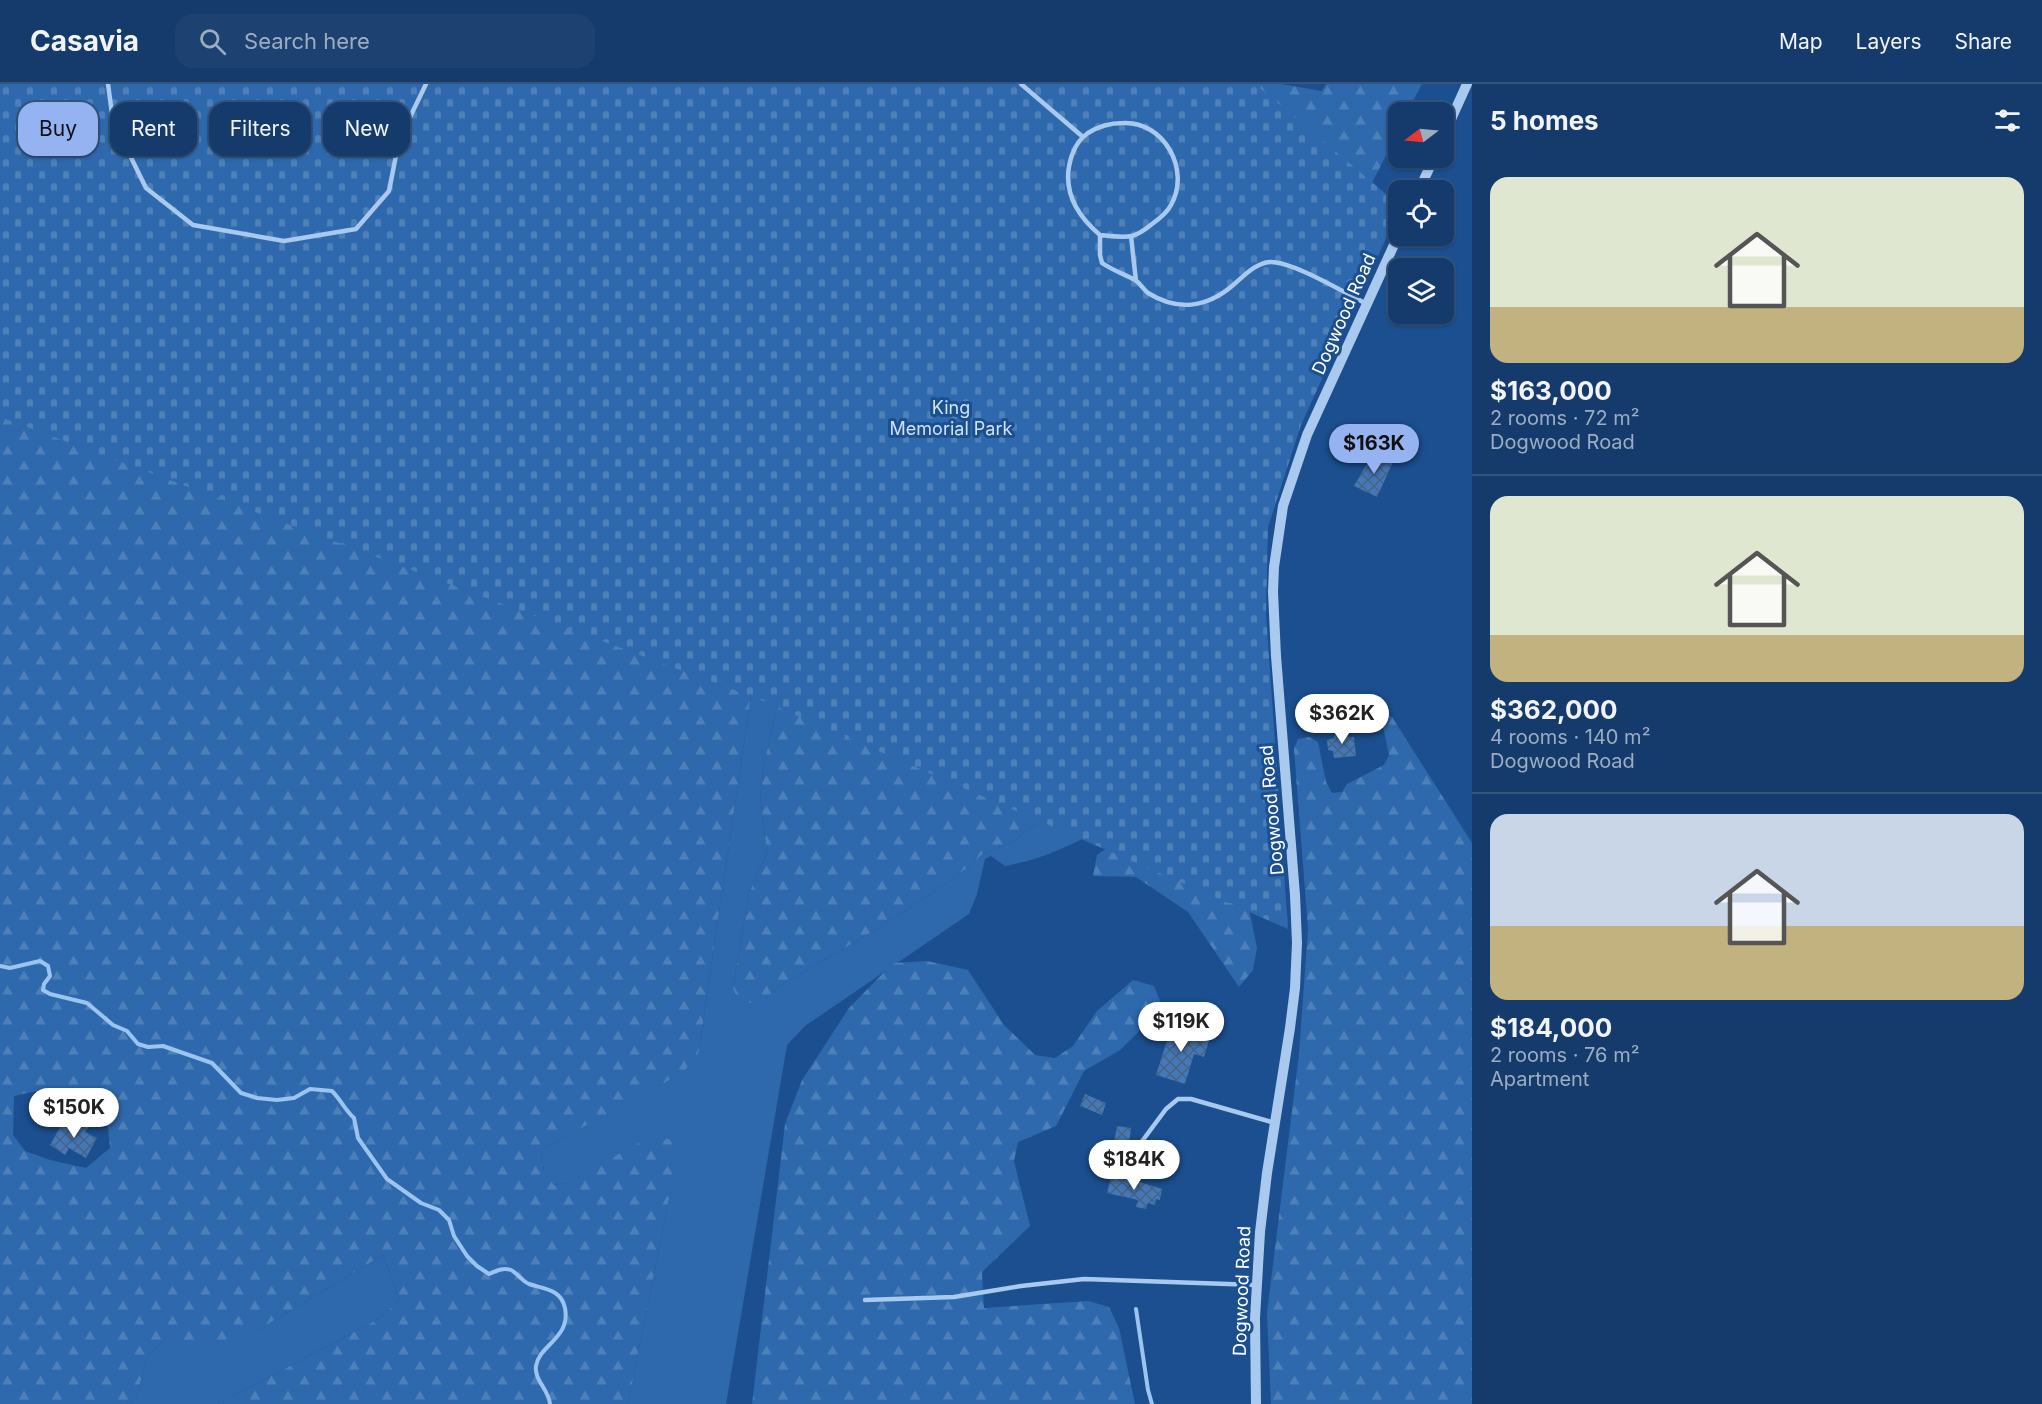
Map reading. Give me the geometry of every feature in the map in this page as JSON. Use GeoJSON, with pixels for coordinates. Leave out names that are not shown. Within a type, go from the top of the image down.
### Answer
{"type":"FeatureCollection","features":[{"type":"Feature","properties":{"kind":"street"},"geometry":{"type":"LineString","coordinates":[[1454,113],[1467,84]]}},
{"type":"Feature","properties":{"kind":"street","name":"Dogwood Road"},"geometry":{"type":"LineString","coordinates":[[1256,1404],[1256,1285],[1260,1232],[1295,988],[1297,944],[1276,657],[1274,567],[1283,506],[1307,435],[1393,246]]}},
{"type":"Feature","properties":{"kind":"lane"},"geometry":{"type":"LineString","coordinates":[[108,84],[113,121],[146,188],[193,225],[285,241],[356,229],[389,191],[399,140],[426,84]]}},
{"type":"Feature","properties":{"kind":"lane"},"geometry":{"type":"LineString","coordinates":[[1021,84],[1083,137]]}},
{"type":"Feature","properties":{"kind":"lane"},"geometry":{"type":"LineString","coordinates":[[1132,123],[1145,126],[1156,133],[1172,153],[1177,180],[1176,195],[1170,207],[1161,217],[1142,232],[1131,236],[1100,235],[1089,226],[1075,206],[1067,185],[1074,150],[1083,137],[1106,125],[1132,123]]}},
{"type":"Feature","properties":{"kind":"lane"},"geometry":{"type":"LineString","coordinates":[[1100,235],[1102,263],[1136,281],[1146,292],[1186,306],[1199,305],[1223,294],[1254,268],[1272,262],[1292,267],[1367,304]]}},
{"type":"Feature","properties":{"kind":"lane"},"geometry":{"type":"LineString","coordinates":[[1131,236],[1136,281]]}},
{"type":"Feature","properties":{"kind":"lane"},"geometry":{"type":"LineString","coordinates":[[1137,1148],[1166,1109],[1178,1099],[1191,1099],[1275,1123]]}},
{"type":"Feature","properties":{"kind":"lane"},"geometry":{"type":"LineString","coordinates":[[865,1300],[954,1297],[1084,1279],[1256,1285]]}},
{"type":"Feature","properties":{"kind":"green space","name":"King Memorial Park"},"geometry":{"type":"Polygon","coordinates":[[[0,84],[1255,84],[1388,196],[1388,234],[1301,425],[1268,527],[1266,614],[1288,929],[761,700],[0,417],[0,84]]]}},
{"type":"Feature","properties":{"kind":"green space"},"geometry":{"type":"Polygon","coordinates":[[[1237,84],[1281,84],[1322,91],[1326,84],[1422,84],[1412,102],[1388,102],[1388,151],[1367,193],[1237,84]]]}},
{"type":"Feature","properties":{"kind":"green space"},"geometry":{"type":"Polygon","coordinates":[[[0,276],[769,572],[698,1056],[682,1073],[541,1150],[544,1172],[554,1185],[566,1183],[648,1138],[669,1139],[677,1147],[671,1189],[628,1404],[218,1404],[377,1320],[400,1300],[383,1255],[258,1330],[187,1352],[161,1342],[146,1360],[136,1399],[127,1404],[0,1404],[0,276]],[[50,1088],[14,1096],[13,1135],[25,1151],[50,1160],[86,1168],[110,1148],[108,1128],[89,1099],[50,1088]]]}},
{"type":"Feature","properties":{"kind":"green space"},"geometry":{"type":"Polygon","coordinates":[[[769,572],[777,705],[760,795],[767,853],[749,893],[733,988],[738,1001],[762,1002],[778,987],[926,897],[970,866],[981,855],[1014,841],[1081,788],[1100,830],[1054,852],[1030,860],[1005,866],[991,856],[985,859],[977,894],[969,914],[805,1026],[787,1045],[726,1404],[628,1404],[671,1189],[566,1183],[553,1185],[544,1172],[541,1150],[681,1073],[698,1056],[769,572]]]}},
{"type":"Feature","properties":{"kind":"green space"},"geometry":{"type":"Polygon","coordinates":[[[777,705],[1081,788],[1014,841],[981,855],[970,866],[926,897],[778,987],[762,1002],[738,1001],[733,988],[749,893],[767,853],[760,795],[777,705]]]}},
{"type":"Feature","properties":{"kind":"green space"},"geometry":{"type":"Polygon","coordinates":[[[1380,712],[1392,717],[1472,843],[1472,1404],[1271,1404],[1267,1313],[1299,1054],[1308,929],[1294,749],[1298,739],[1309,737],[1318,742],[1326,782],[1332,793],[1342,792],[1347,784],[1384,765],[1389,755],[1380,712]]]}},
{"type":"Feature","properties":{"kind":"green space"},"geometry":{"type":"Polygon","coordinates":[[[1186,793],[1248,904],[1257,948],[1253,970],[1239,987],[1188,912],[1136,877],[1093,876],[1097,855],[1186,793]]]}},
{"type":"Feature","properties":{"kind":"green space"},"geometry":{"type":"Polygon","coordinates":[[[927,961],[968,970],[1004,1025],[1035,1055],[1055,1058],[1073,1046],[1097,1011],[1133,980],[1154,986],[1163,1008],[1120,1050],[1084,1071],[1056,1126],[1018,1142],[1014,1161],[1030,1226],[982,1272],[984,1308],[1088,1301],[1109,1307],[1119,1328],[1135,1404],[752,1404],[785,1124],[802,1080],[849,1008],[893,963],[927,961]]]}},
{"type":"Feature","properties":{"kind":"green space"},"geometry":{"type":"Polygon","coordinates":[[[383,1255],[400,1300],[377,1320],[218,1404],[127,1404],[136,1399],[146,1360],[161,1342],[258,1330],[383,1255]]]}},
{"type":"Feature","properties":{"kind":"building"},"geometry":{"type":"Polygon","coordinates":[[[1373,453],[1393,462],[1377,497],[1354,486],[1373,453]]]}},
{"type":"Feature","properties":{"kind":"building"},"geometry":{"type":"Polygon","coordinates":[[[1347,729],[1348,737],[1354,737],[1356,756],[1334,758],[1333,751],[1328,750],[1327,740],[1334,738],[1334,731],[1347,729]]]}},
{"type":"Feature","properties":{"kind":"building"},"geometry":{"type":"Polygon","coordinates":[[[1172,1025],[1210,1037],[1204,1057],[1194,1054],[1185,1084],[1156,1075],[1172,1025]]]}},
{"type":"Feature","properties":{"kind":"building"},"geometry":{"type":"Polygon","coordinates":[[[1085,1094],[1106,1103],[1102,1115],[1080,1106],[1085,1094]]]}},
{"type":"Feature","properties":{"kind":"building"},"geometry":{"type":"Polygon","coordinates":[[[64,1120],[76,1127],[80,1120],[90,1125],[85,1132],[97,1138],[86,1158],[69,1148],[65,1155],[50,1145],[64,1120]]]}},
{"type":"Feature","properties":{"kind":"building"},"geometry":{"type":"Polygon","coordinates":[[[1117,1126],[1131,1128],[1129,1145],[1114,1143],[1117,1126]]]}},
{"type":"Feature","properties":{"kind":"building"},"geometry":{"type":"Polygon","coordinates":[[[1112,1173],[1162,1189],[1160,1200],[1156,1199],[1155,1205],[1148,1203],[1146,1209],[1136,1207],[1138,1200],[1107,1193],[1112,1173]]]}},
{"type":"Feature","properties":{"kind":"waterway"},"geometry":{"type":"LineString","coordinates":[[0,966],[10,968],[40,961],[48,966],[50,976],[43,990],[50,994],[87,1003],[113,1025],[127,1031],[138,1044],[148,1047],[163,1046],[212,1063],[241,1093],[257,1098],[277,1100],[294,1098],[310,1089],[332,1091],[354,1118],[358,1138],[387,1179],[421,1203],[439,1210],[449,1220],[454,1236],[467,1256],[477,1266],[489,1274],[502,1269],[511,1270],[526,1283],[556,1293],[560,1297],[565,1308],[566,1318],[563,1327],[538,1359],[536,1366],[537,1376],[550,1404]]}},
{"type":"Feature","properties":{"kind":"waterway"},"geometry":{"type":"LineString","coordinates":[[1136,1309],[1152,1404]]}}]}
